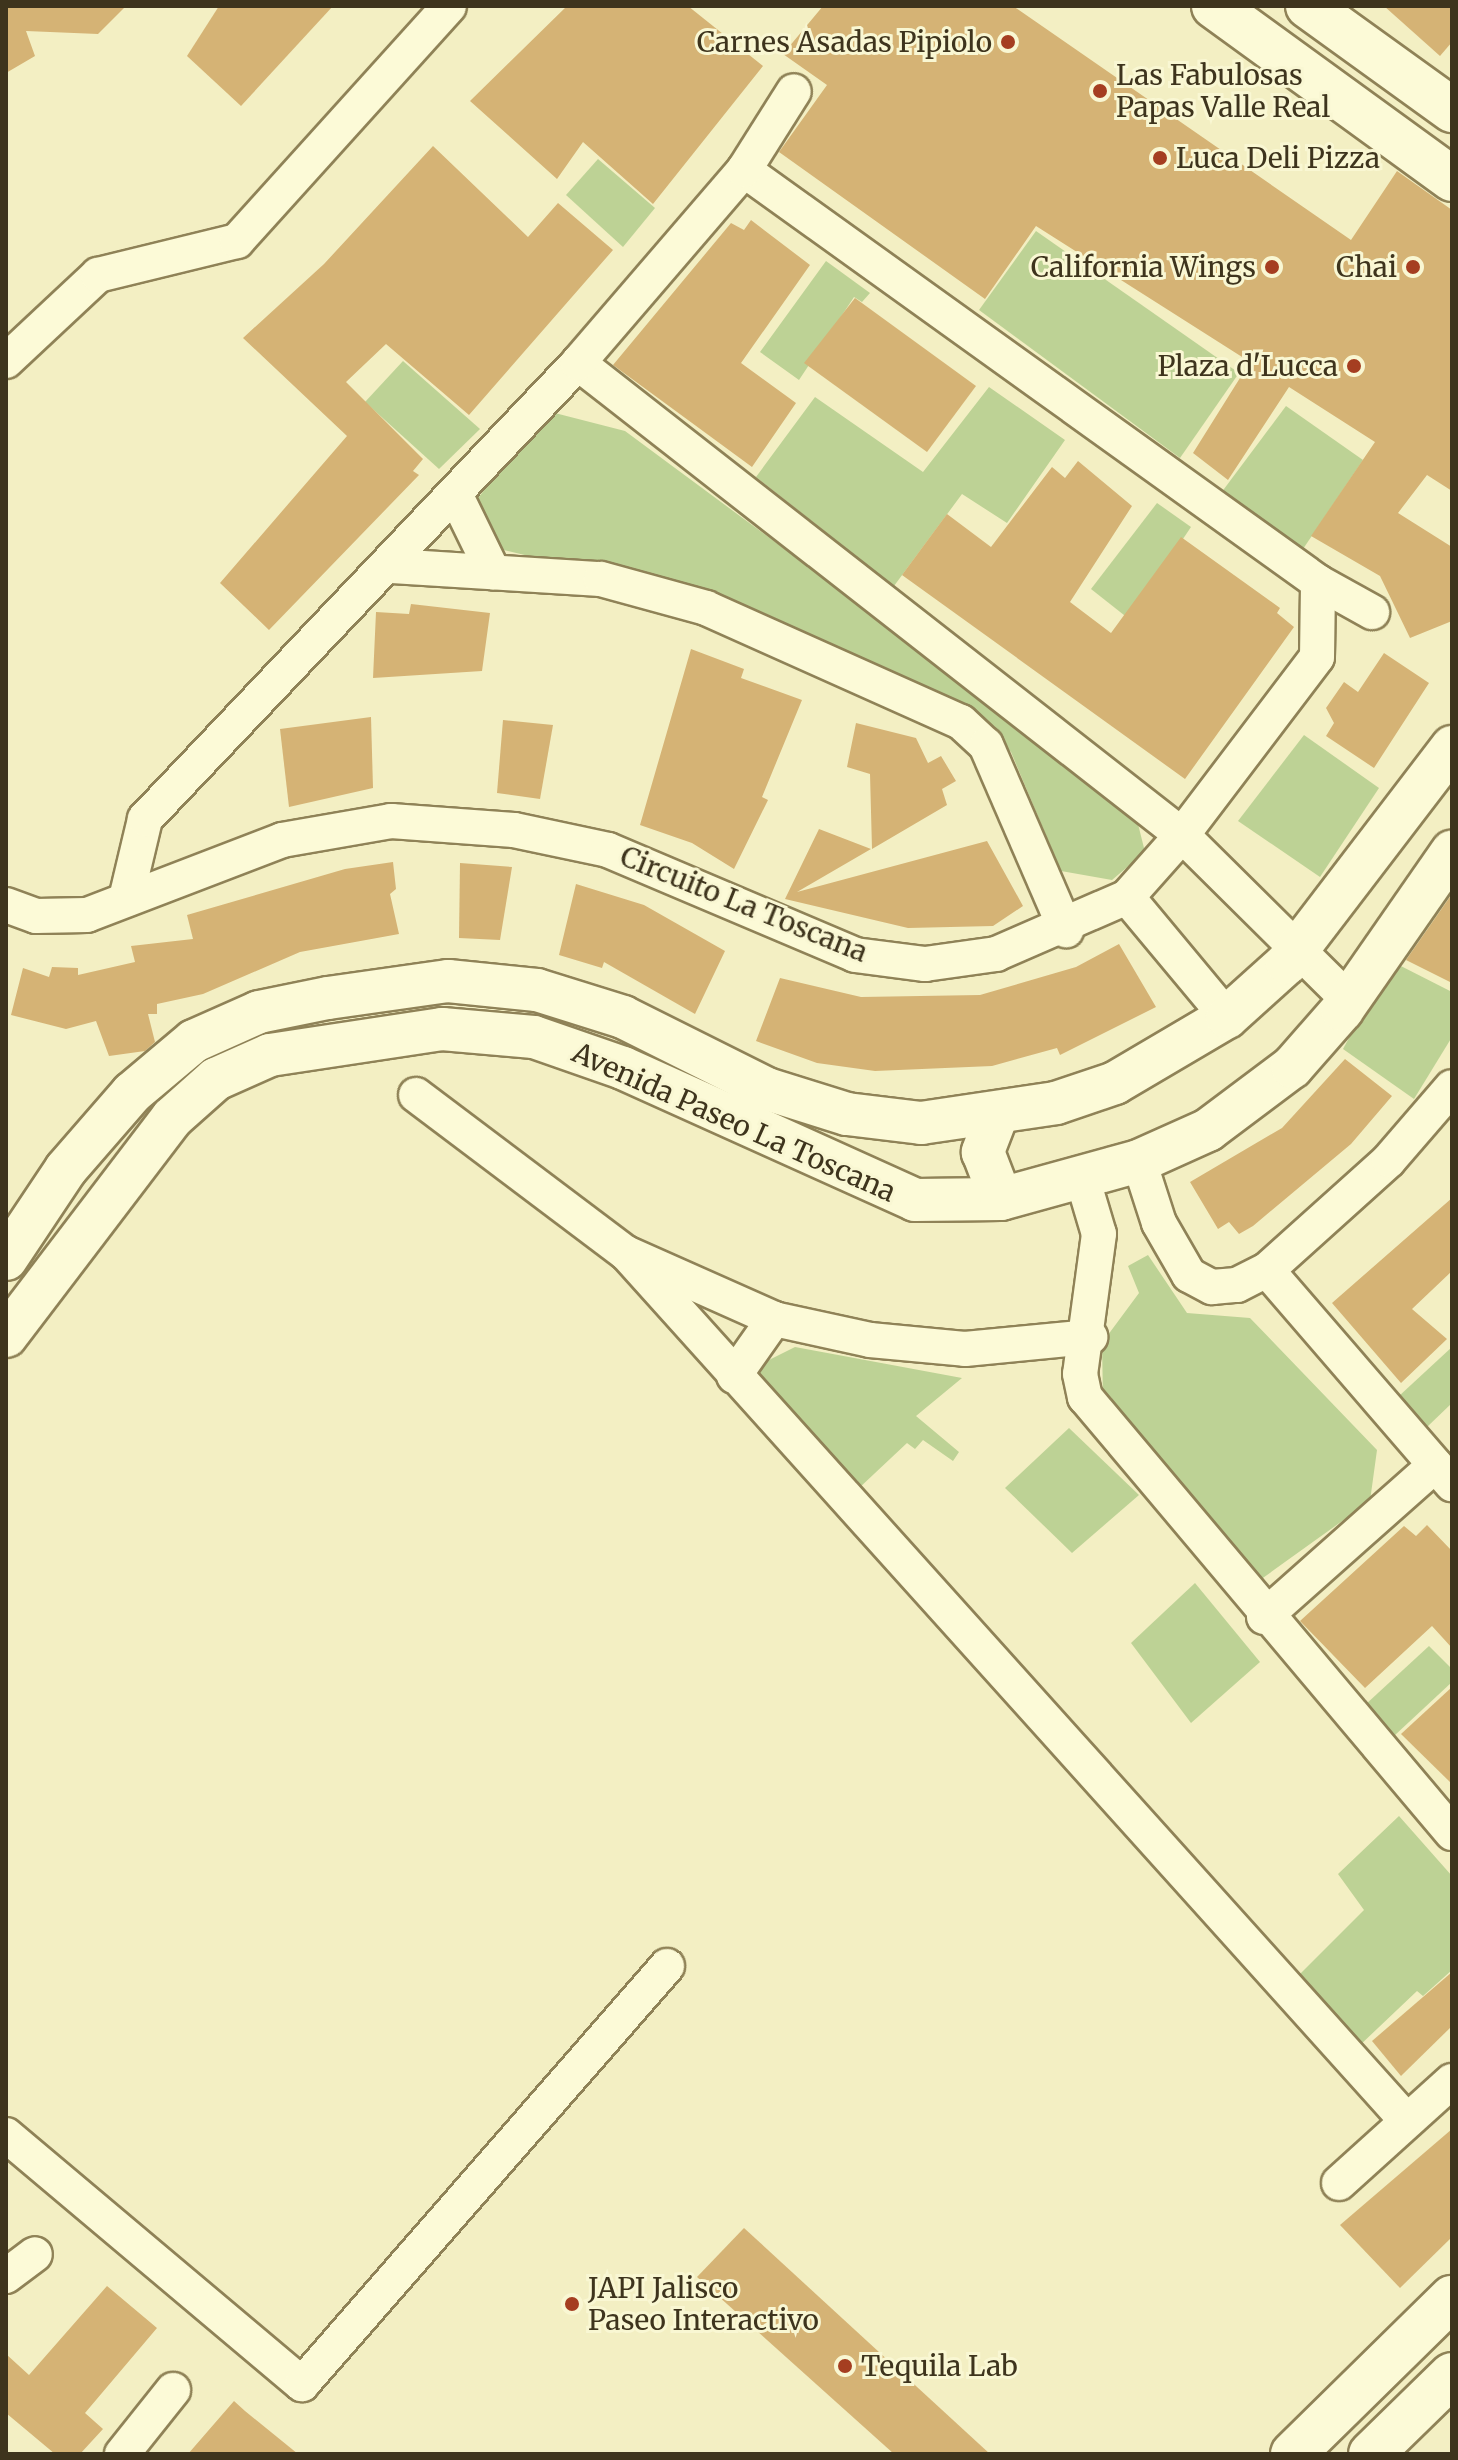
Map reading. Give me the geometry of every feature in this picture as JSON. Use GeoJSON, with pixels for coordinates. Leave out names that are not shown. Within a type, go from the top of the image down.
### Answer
{"type":"FeatureCollection","features":[{"type":"Feature","properties":{"kind":"main road"},"geometry":{"type":"LineString","coordinates":[[1214,6],[1431,150],[1452,179]]}},
{"type":"Feature","properties":{"kind":"main road"},"geometry":{"type":"LineString","coordinates":[[1306,7],[1452,110]]}},
{"type":"Feature","properties":{"kind":"main road"},"geometry":{"type":"LineString","coordinates":[[1293,2454],[1452,2298]]}},
{"type":"Feature","properties":{"kind":"main road"},"geometry":{"type":"LineString","coordinates":[[1371,2454],[1452,2375]]}},
{"type":"Feature","properties":{"kind":"street"},"geometry":{"type":"LineString","coordinates":[[6,361],[98,275],[237,241],[449,6]]}},
{"type":"Feature","properties":{"kind":"street"},"geometry":{"type":"LineString","coordinates":[[126,899],[145,819],[392,566],[578,363],[744,170],[794,91]]}},
{"type":"Feature","properties":{"kind":"street"},"geometry":{"type":"LineString","coordinates":[[744,170],[1318,582],[1372,612]]}},
{"type":"Feature","properties":{"kind":"street"},"geometry":{"type":"LineString","coordinates":[[578,363],[1309,937],[1375,963]]}},
{"type":"Feature","properties":{"kind":"street"},"geometry":{"type":"LineString","coordinates":[[456,496],[493,572]]}},
{"type":"Feature","properties":{"kind":"street"},"geometry":{"type":"LineString","coordinates":[[392,566],[601,579],[706,608],[961,722],[986,745],[1066,930]]}},
{"type":"Feature","properties":{"kind":"street","name":"Circuito La Toscana"},"geometry":{"type":"LineString","coordinates":[[6,905],[36,916],[87,915],[282,840],[391,821],[514,830],[608,850],[855,955],[925,964],[996,954],[1066,930],[1127,897],[1182,835],[1317,657],[1318,582]]}},
{"type":"Feature","properties":{"kind":"street","name":"Avenida Paseo La Toscana"},"geometry":{"type":"LineString","coordinates":[[6,1259],[66,1169],[132,1093],[194,1041],[259,1012],[328,998],[448,981],[537,990],[623,1017],[767,1089],[847,1114],[921,1123],[997,1115],[1115,1083],[1227,1017],[1309,937],[1452,747]]}},
{"type":"Feature","properties":{"kind":"street","name":"Avenida Paseo La Toscana"},"geometry":{"type":"LineString","coordinates":[[6,1336],[154,1140],[216,1079],[270,1055],[442,1029],[534,1037],[623,1068],[915,1200],[1001,1199],[1139,1161],[1252,1103],[1349,1000],[1452,852]]}},
{"type":"Feature","properties":{"kind":"street"},"geometry":{"type":"LineString","coordinates":[[1127,897],[1227,1017]]}},
{"type":"Feature","properties":{"kind":"street"},"geometry":{"type":"LineString","coordinates":[[1309,937],[1349,1000]]}},
{"type":"Feature","properties":{"kind":"street"},"geometry":{"type":"LineString","coordinates":[[416,1095],[626,1253],[1406,2120]]}},
{"type":"Feature","properties":{"kind":"street"},"geometry":{"type":"LineString","coordinates":[[1139,1161],[1159,1223],[1189,1275],[1212,1287],[1267,1270],[1447,1109]]}},
{"type":"Feature","properties":{"kind":"street"},"geometry":{"type":"LineString","coordinates":[[997,1115],[983,1152],[1001,1199]]}},
{"type":"Feature","properties":{"kind":"street"},"geometry":{"type":"LineString","coordinates":[[1082,1177],[1099,1234],[1090,1337],[1080,1374],[1098,1420],[1452,1833]]}},
{"type":"Feature","properties":{"kind":"street"},"geometry":{"type":"LineString","coordinates":[[626,1253],[774,1319],[870,1340],[965,1349],[1090,1337]]}},
{"type":"Feature","properties":{"kind":"street"},"geometry":{"type":"LineString","coordinates":[[1264,1617],[1443,1474],[1267,1270]]}},
{"type":"Feature","properties":{"kind":"street"},"geometry":{"type":"LineString","coordinates":[[734,1376],[774,1319]]}},
{"type":"Feature","properties":{"kind":"street"},"geometry":{"type":"LineString","coordinates":[[6,2135],[302,2384],[667,1966]]}},
{"type":"Feature","properties":{"kind":"street"},"geometry":{"type":"LineString","coordinates":[[1339,2183],[1452,2081]]}},
{"type":"Feature","properties":{"kind":"street"},"geometry":{"type":"LineString","coordinates":[[6,2276],[35,2254]]}},
{"type":"Feature","properties":{"kind":"street"},"geometry":{"type":"LineString","coordinates":[[122,2454],[173,2390]]}},
{"type":"Feature","properties":{"kind":"green space"},"geometry":{"type":"Polygon","coordinates":[[[598,159],[655,208],[623,247],[566,195],[598,159]]]}},
{"type":"Feature","properties":{"kind":"green space"},"geometry":{"type":"Polygon","coordinates":[[[1036,231],[1239,373],[1180,458],[979,310],[1036,231]]]}},
{"type":"Feature","properties":{"kind":"green space"},"geometry":{"type":"Polygon","coordinates":[[[826,261],[870,293],[862,302],[854,297],[799,380],[760,352],[826,261]]]}},
{"type":"Feature","properties":{"kind":"green space"},"geometry":{"type":"Polygon","coordinates":[[[403,361],[480,429],[439,469],[365,402],[403,361]]]}},
{"type":"Feature","properties":{"kind":"green space"},"geometry":{"type":"Polygon","coordinates":[[[989,387],[1065,440],[1007,523],[962,494],[894,586],[756,477],[815,397],[923,472],[989,387]]]}},
{"type":"Feature","properties":{"kind":"green space"},"geometry":{"type":"Polygon","coordinates":[[[1286,406],[1363,460],[1303,549],[1221,493],[1286,406]]]}},
{"type":"Feature","properties":{"kind":"green space"},"geometry":{"type":"Polygon","coordinates":[[[547,411],[625,431],[1094,778],[1136,816],[1145,852],[1112,880],[1061,871],[1011,752],[959,704],[762,612],[487,546],[470,508],[547,411]]]}},
{"type":"Feature","properties":{"kind":"green space"},"geometry":{"type":"Polygon","coordinates":[[[1157,503],[1191,527],[1129,619],[1091,589],[1157,503]]]}},
{"type":"Feature","properties":{"kind":"green space"},"geometry":{"type":"Polygon","coordinates":[[[1304,735],[1379,788],[1320,877],[1238,821],[1304,735]]]}},
{"type":"Feature","properties":{"kind":"green space"},"geometry":{"type":"Polygon","coordinates":[[[1391,961],[1452,992],[1452,1037],[1414,1099],[1343,1049],[1391,961]]]}},
{"type":"Feature","properties":{"kind":"green space"},"geometry":{"type":"Polygon","coordinates":[[[1148,1255],[1187,1313],[1250,1318],[1377,1450],[1370,1501],[1260,1580],[1103,1401],[1102,1343],[1139,1293],[1128,1266],[1148,1255]]]}},
{"type":"Feature","properties":{"kind":"green space"},"geometry":{"type":"Polygon","coordinates":[[[795,1347],[962,1378],[916,1416],[959,1452],[953,1461],[923,1440],[915,1449],[907,1443],[858,1489],[754,1386],[757,1366],[795,1347]]]}},
{"type":"Feature","properties":{"kind":"green space"},"geometry":{"type":"Polygon","coordinates":[[[1452,1347],[1452,1403],[1427,1427],[1399,1396],[1452,1347]]]}},
{"type":"Feature","properties":{"kind":"green space"},"geometry":{"type":"Polygon","coordinates":[[[1069,1428],[1139,1495],[1072,1553],[1005,1488],[1069,1428]]]}},
{"type":"Feature","properties":{"kind":"green space"},"geometry":{"type":"Polygon","coordinates":[[[1195,1583],[1260,1662],[1191,1723],[1131,1643],[1195,1583]]]}},
{"type":"Feature","properties":{"kind":"green space"},"geometry":{"type":"Polygon","coordinates":[[[1429,1646],[1452,1669],[1452,1682],[1394,1736],[1365,1705],[1429,1646]]]}},
{"type":"Feature","properties":{"kind":"green space"},"geometry":{"type":"Polygon","coordinates":[[[1399,1816],[1452,1876],[1452,1970],[1423,1996],[1417,1991],[1358,2047],[1299,1975],[1364,1910],[1338,1874],[1399,1816]]]}},
{"type":"Feature","properties":{"kind":"building"},"geometry":{"type":"Polygon","coordinates":[[[6,6],[126,6],[98,34],[26,31],[35,56],[6,73],[6,6]]]}},
{"type":"Feature","properties":{"kind":"building"},"geometry":{"type":"Polygon","coordinates":[[[219,6],[333,6],[241,106],[187,56],[219,6]]]}},
{"type":"Feature","properties":{"kind":"building"},"geometry":{"type":"Polygon","coordinates":[[[567,6],[688,6],[763,66],[653,204],[583,142],[557,179],[470,101],[567,6]]]}},
{"type":"Feature","properties":{"kind":"building","name":"Plaza d'Lucca"},"geometry":{"type":"Polygon","coordinates":[[[823,6],[1013,6],[1351,240],[1397,171],[1452,210],[1452,491],[1427,475],[1398,513],[1452,547],[1452,621],[1410,638],[1380,576],[1311,536],[1375,442],[1289,387],[1228,480],[1193,453],[1250,362],[1036,226],[985,299],[779,152],[827,85],[783,54],[823,6]]]}},
{"type":"Feature","properties":{"kind":"building"},"geometry":{"type":"Polygon","coordinates":[[[1384,6],[1452,6],[1452,42],[1440,56],[1384,6]]]}},
{"type":"Feature","properties":{"kind":"building"},"geometry":{"type":"Polygon","coordinates":[[[433,146],[528,237],[558,203],[613,250],[469,415],[386,344],[346,382],[423,459],[413,471],[419,475],[269,630],[220,583],[347,436],[243,338],[324,264],[433,146]]]}},
{"type":"Feature","properties":{"kind":"building"},"geometry":{"type":"Polygon","coordinates":[[[751,220],[810,265],[741,363],[796,403],[752,467],[613,365],[731,223],[744,230],[751,220]]]}},
{"type":"Feature","properties":{"kind":"building"},"geometry":{"type":"Polygon","coordinates":[[[855,298],[976,386],[927,452],[804,363],[855,298]]]}},
{"type":"Feature","properties":{"kind":"building"},"geometry":{"type":"Polygon","coordinates":[[[1078,461],[1132,506],[1070,602],[1111,633],[1181,537],[1280,608],[1277,613],[1294,627],[1185,779],[902,575],[947,514],[991,547],[1052,467],[1065,478],[1078,461]]]}},
{"type":"Feature","properties":{"kind":"building"},"geometry":{"type":"Polygon","coordinates":[[[411,604],[490,613],[482,671],[373,678],[376,612],[409,614],[411,604]]]}},
{"type":"Feature","properties":{"kind":"building"},"geometry":{"type":"Polygon","coordinates":[[[691,649],[744,669],[741,678],[802,700],[762,797],[768,800],[734,869],[692,843],[640,825],[691,649]]]}},
{"type":"Feature","properties":{"kind":"building"},"geometry":{"type":"Polygon","coordinates":[[[1384,653],[1429,683],[1374,768],[1326,736],[1334,723],[1326,708],[1344,682],[1358,692],[1384,653]]]}},
{"type":"Feature","properties":{"kind":"building"},"geometry":{"type":"Polygon","coordinates":[[[371,717],[373,788],[289,807],[280,729],[371,717]]]}},
{"type":"Feature","properties":{"kind":"building"},"geometry":{"type":"Polygon","coordinates":[[[503,720],[553,725],[540,799],[497,793],[503,720]]]}},
{"type":"Feature","properties":{"kind":"building"},"geometry":{"type":"Polygon","coordinates":[[[856,723],[916,738],[928,763],[941,756],[956,781],[942,789],[947,805],[872,849],[870,774],[847,767],[856,723]]]}},
{"type":"Feature","properties":{"kind":"building"},"geometry":{"type":"Polygon","coordinates":[[[819,829],[871,849],[797,892],[987,841],[1023,906],[993,926],[908,928],[785,899],[819,829]]]}},
{"type":"Feature","properties":{"kind":"building"},"geometry":{"type":"Polygon","coordinates":[[[393,862],[396,889],[390,894],[399,934],[300,952],[203,994],[157,1004],[157,1014],[148,1014],[155,1042],[145,1051],[109,1056],[96,1021],[66,1029],[11,1015],[23,968],[49,977],[52,967],[78,968],[78,975],[135,962],[131,946],[193,939],[187,915],[345,869],[393,862]]]}},
{"type":"Feature","properties":{"kind":"building"},"geometry":{"type":"Polygon","coordinates":[[[460,863],[512,867],[500,940],[459,938],[460,863]]]}},
{"type":"Feature","properties":{"kind":"building"},"geometry":{"type":"Polygon","coordinates":[[[576,884],[644,905],[725,951],[695,1014],[604,962],[602,968],[559,955],[576,884]]]}},
{"type":"Feature","properties":{"kind":"building"},"geometry":{"type":"Polygon","coordinates":[[[1452,894],[1452,983],[1406,960],[1452,894]]]}},
{"type":"Feature","properties":{"kind":"building"},"geometry":{"type":"Polygon","coordinates":[[[1119,944],[1156,1007],[1060,1055],[1057,1048],[992,1066],[875,1071],[817,1063],[756,1041],[780,978],[861,997],[980,995],[1076,967],[1119,944]]]}},
{"type":"Feature","properties":{"kind":"building"},"geometry":{"type":"Polygon","coordinates":[[[1345,1059],[1392,1096],[1351,1144],[1253,1226],[1239,1234],[1229,1222],[1218,1229],[1190,1182],[1282,1128],[1345,1059]]]}},
{"type":"Feature","properties":{"kind":"building"},"geometry":{"type":"Polygon","coordinates":[[[1452,1198],[1452,1271],[1412,1309],[1447,1339],[1401,1383],[1332,1303],[1452,1198]]]}},
{"type":"Feature","properties":{"kind":"building"},"geometry":{"type":"Polygon","coordinates":[[[1427,1525],[1452,1551],[1452,1648],[1432,1626],[1365,1688],[1300,1621],[1404,1526],[1416,1536],[1427,1525]]]}},
{"type":"Feature","properties":{"kind":"building"},"geometry":{"type":"Polygon","coordinates":[[[1452,1687],[1452,1784],[1401,1734],[1452,1687]]]}},
{"type":"Feature","properties":{"kind":"building"},"geometry":{"type":"Polygon","coordinates":[[[1452,1972],[1452,2026],[1401,2076],[1372,2041],[1452,1972]]]}},
{"type":"Feature","properties":{"kind":"building"},"geometry":{"type":"Polygon","coordinates":[[[1452,2129],[1452,2237],[1400,2288],[1340,2225],[1452,2129]]]}},
{"type":"Feature","properties":{"kind":"building","name":"Tequila Lab"},"geometry":{"type":"Polygon","coordinates":[[[744,2228],[990,2454],[894,2454],[697,2277],[744,2228]]]}},
{"type":"Feature","properties":{"kind":"building"},"geometry":{"type":"Polygon","coordinates":[[[107,2286],[157,2328],[85,2413],[103,2429],[80,2454],[55,2454],[6,2413],[6,2354],[29,2375],[107,2286]]]}},
{"type":"Feature","properties":{"kind":"building"},"geometry":{"type":"Polygon","coordinates":[[[234,2401],[245,2411],[298,2454],[188,2454],[234,2401]]]}},
{"type":"Feature","properties":{"kind":"place","name":"Carnes Asadas Pipiolo"},"geometry":{"type":"Point","coordinates":[1008,42]}},
{"type":"Feature","properties":{"kind":"place","name":"Las Fabulosas Papas Valle Real"},"geometry":{"type":"Point","coordinates":[1100,91]}},
{"type":"Feature","properties":{"kind":"place","name":"Luca Deli Pizza"},"geometry":{"type":"Point","coordinates":[1160,158]}},
{"type":"Feature","properties":{"kind":"place","name":"California Wings"},"geometry":{"type":"Point","coordinates":[1272,267]}},
{"type":"Feature","properties":{"kind":"place","name":"Chai"},"geometry":{"type":"Point","coordinates":[1413,267]}},
{"type":"Feature","properties":{"kind":"place","name":"Plaza d'Lucca"},"geometry":{"type":"Point","coordinates":[1354,366]}},
{"type":"Feature","properties":{"kind":"place","name":"JAPI Jalisco Paseo Interactivo"},"geometry":{"type":"Point","coordinates":[572,2304]}},
{"type":"Feature","properties":{"kind":"place","name":"Tequila Lab"},"geometry":{"type":"Point","coordinates":[845,2366]}}]}
